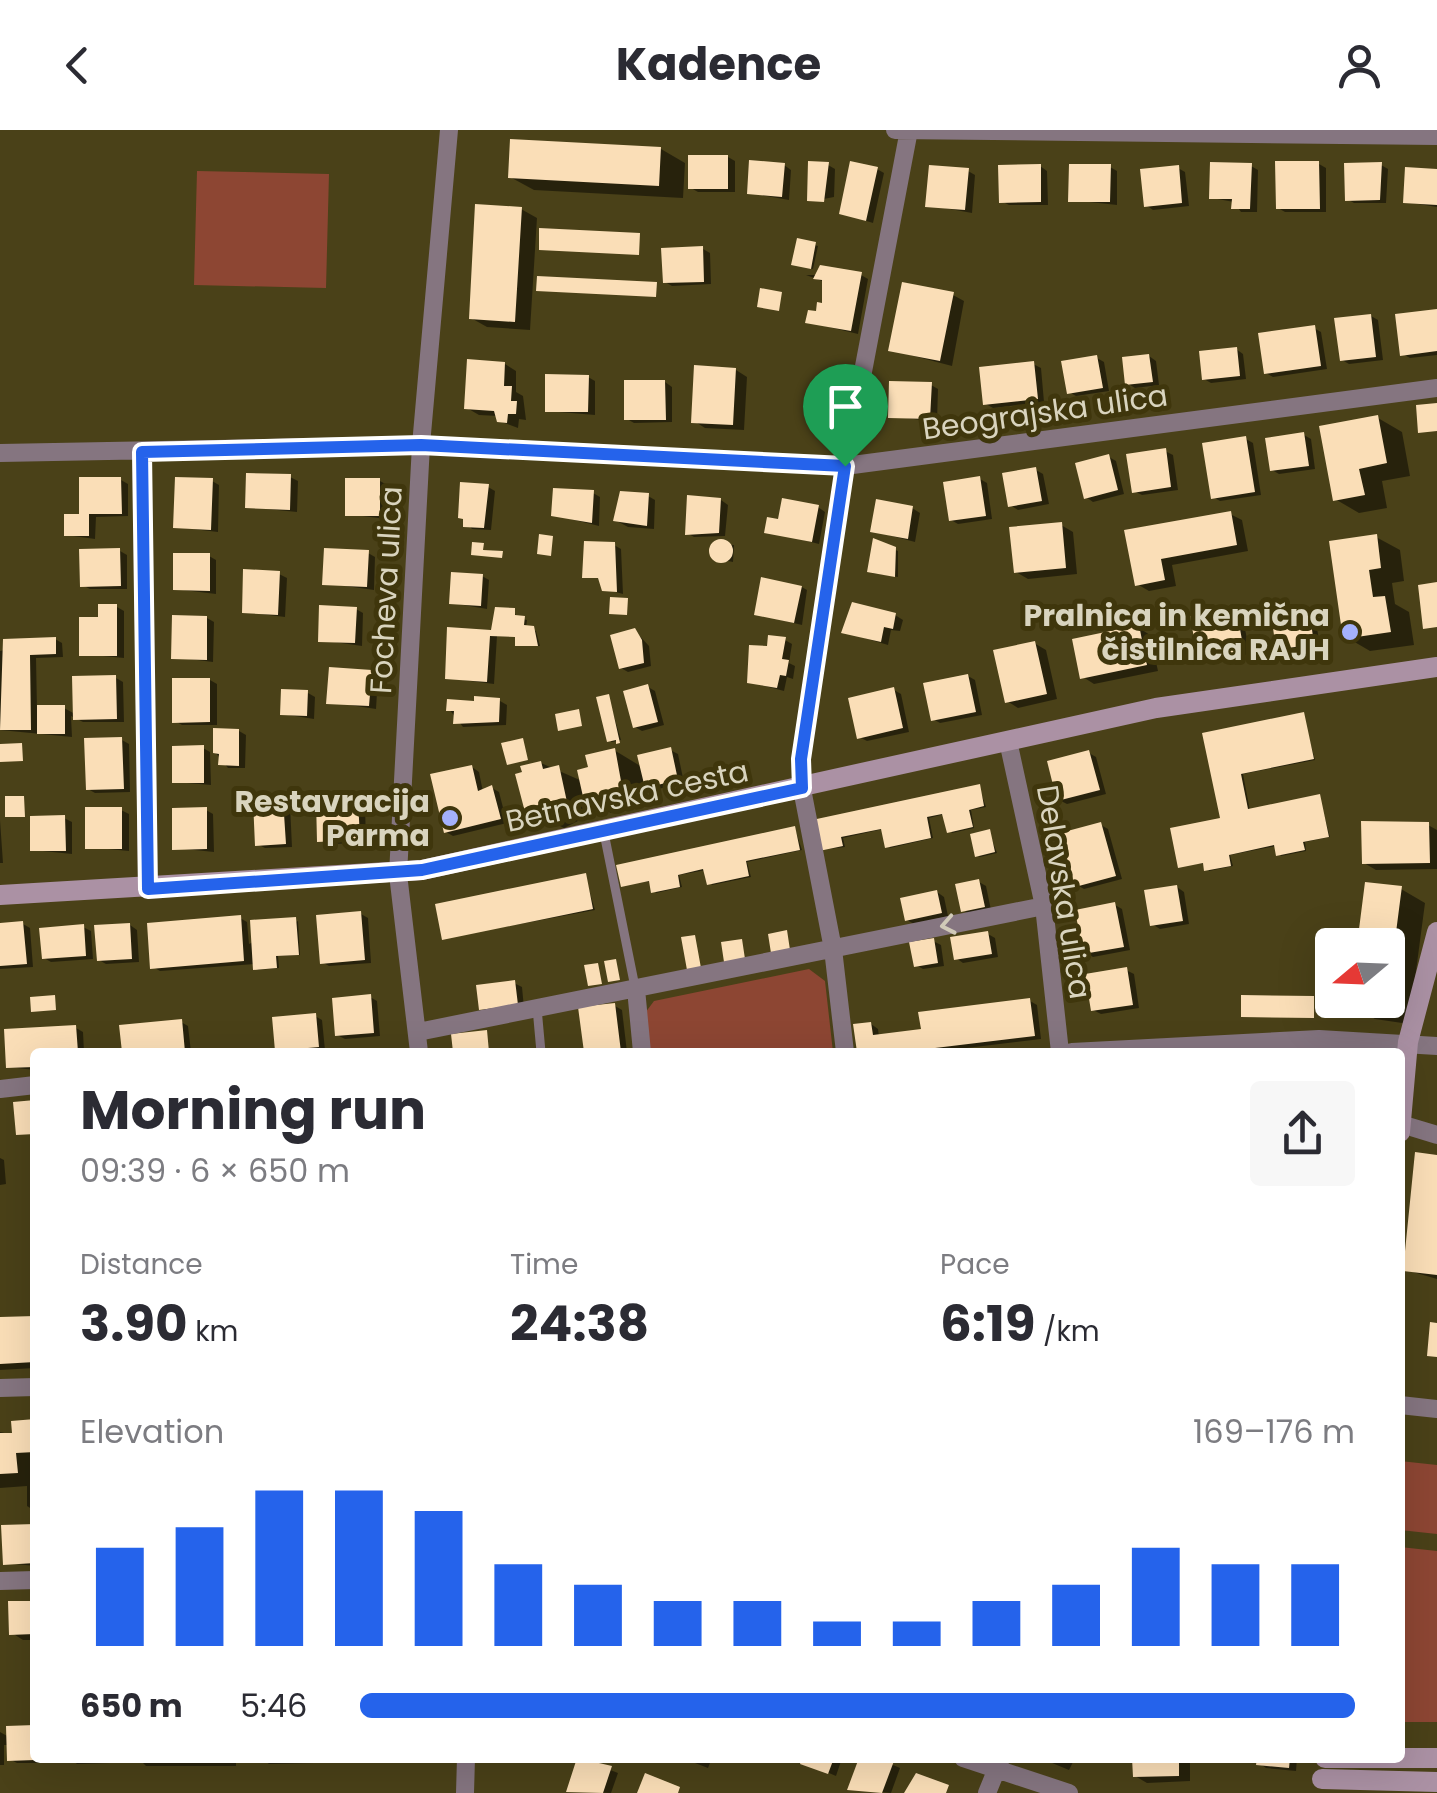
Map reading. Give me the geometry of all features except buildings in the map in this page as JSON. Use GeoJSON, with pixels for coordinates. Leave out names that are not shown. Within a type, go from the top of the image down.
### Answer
{"type":"FeatureCollection","features":[{"type":"Feature","properties":{"kind":"street","name":"Focheva ulica"},"geometry":{"type":"LineString","coordinates":[[418,1048],[398,874],[421,445],[449,130]]}},
{"type":"Feature","properties":{"kind":"street"},"geometry":{"type":"LineString","coordinates":[[895,130],[1437,136]]}},
{"type":"Feature","properties":{"kind":"street"},"geometry":{"type":"LineString","coordinates":[[845,1048],[833,949],[802,788],[801,759],[845,466],[909,130]]}},
{"type":"Feature","properties":{"kind":"street","name":"Beograjska ulica"},"geometry":{"type":"LineString","coordinates":[[0,454],[421,445],[845,466],[1437,388]]}},
{"type":"Feature","properties":{"kind":"street"},"geometry":{"type":"LineString","coordinates":[[142,452],[148,889]]}},
{"type":"Feature","properties":{"kind":"street","name":"Betnavska cesta"},"geometry":{"type":"LineString","coordinates":[[0,895],[398,874],[604,833],[1156,708],[1437,667]]}},
{"type":"Feature","properties":{"kind":"street","name":"Delavska ulica"},"geometry":{"type":"LineString","coordinates":[[1008,742],[1044,906],[1060,1048]]}},
{"type":"Feature","properties":{"kind":"street"},"geometry":{"type":"LineString","coordinates":[[418,1032],[1044,906]]}},
{"type":"Feature","properties":{"kind":"street"},"geometry":{"type":"LineString","coordinates":[[1405,1074],[1408,1042],[1437,932]]}},
{"type":"Feature","properties":{"kind":"street"},"geometry":{"type":"LineString","coordinates":[[636,988],[642,1048]]}},
{"type":"Feature","properties":{"kind":"street"},"geometry":{"type":"LineString","coordinates":[[1148,1048],[1319,1039],[1437,1046]]}},
{"type":"Feature","properties":{"kind":"street"},"geometry":{"type":"LineString","coordinates":[[0,1088],[30,1086]]}},
{"type":"Feature","properties":{"kind":"street"},"geometry":{"type":"LineString","coordinates":[[1405,1129],[1437,1135]]}},
{"type":"Feature","properties":{"kind":"street"},"geometry":{"type":"LineString","coordinates":[[0,1388],[30,1387]]}},
{"type":"Feature","properties":{"kind":"street"},"geometry":{"type":"LineString","coordinates":[[1405,1406],[1437,1409]]}},
{"type":"Feature","properties":{"kind":"street"},"geometry":{"type":"LineString","coordinates":[[0,1581],[30,1580]]}},
{"type":"Feature","properties":{"kind":"street"},"geometry":{"type":"LineString","coordinates":[[1405,1758],[1437,1758]]}},
{"type":"Feature","properties":{"kind":"street"},"geometry":{"type":"LineString","coordinates":[[464,1793],[466,1763]]}},
{"type":"Feature","properties":{"kind":"street"},"geometry":{"type":"LineString","coordinates":[[987,1793],[999,1763],[1070,1793]]}},
{"type":"Feature","properties":{"kind":"street"},"geometry":{"type":"LineString","coordinates":[[1320,1786],[1437,1782]]}},
{"type":"Feature","properties":{"kind":"lane"},"geometry":{"type":"LineString","coordinates":[[604,833],[636,988]]}},
{"type":"Feature","properties":{"kind":"lane"},"geometry":{"type":"LineString","coordinates":[[537,1008],[541,1048]]}},
{"type":"Feature","properties":{"kind":"shaded area"},"geometry":{"type":"Polygon","coordinates":[[[197,171],[329,174],[326,288],[194,285],[197,171]]]}},
{"type":"Feature","properties":{"kind":"shaded area"},"geometry":{"type":"Polygon","coordinates":[[[809,969],[825,981],[833,1048],[649,1048],[645,1013],[654,1001],[809,969]]]}},
{"type":"Feature","properties":{"kind":"shaded area"},"geometry":{"type":"Polygon","coordinates":[[[1405,1462],[1437,1465],[1437,1534],[1405,1531],[1405,1462]]]}},
{"type":"Feature","properties":{"kind":"shaded area"},"geometry":{"type":"Polygon","coordinates":[[[1405,1548],[1437,1551],[1437,1722],[1405,1722],[1405,1548]]]}},
{"type":"Feature","properties":{"kind":"place","name":"Pralnica in kemična čistilnica RAJH"},"geometry":{"type":"Point","coordinates":[1350,632]}},
{"type":"Feature","properties":{"kind":"place","name":"Restavracija Parma"},"geometry":{"type":"Point","coordinates":[450,818]}},
{"type":"Feature","properties":{"kind":"route"},"geometry":{"type":"LineString","coordinates":[[421,445],[845,466],[801,759],[802,788],[422,870],[148,889],[142,452],[421,445]]}}]}
